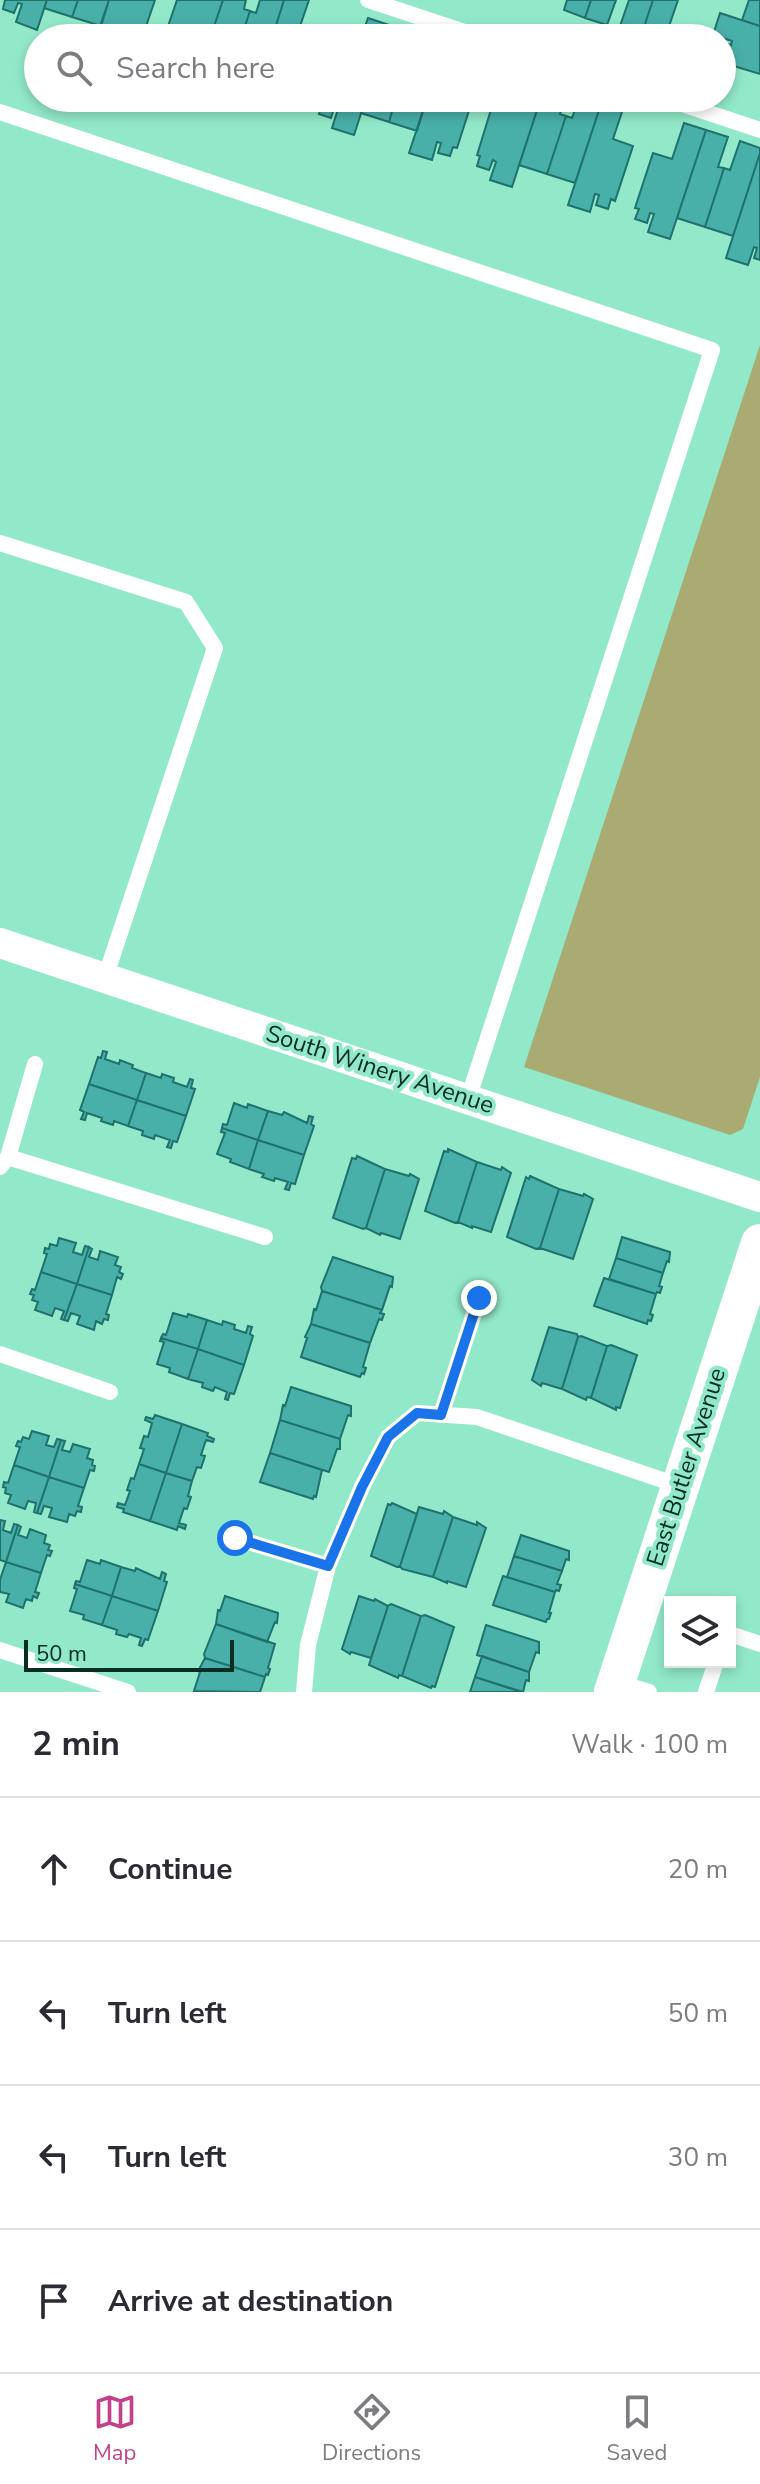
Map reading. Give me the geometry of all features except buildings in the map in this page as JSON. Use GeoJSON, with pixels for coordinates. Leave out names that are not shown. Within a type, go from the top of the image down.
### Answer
{"type":"FeatureCollection","features":[{"type":"Feature","properties":{"kind":"street","name":"South Winery Avenue"},"geometry":{"type":"LineString","coordinates":[[0,943],[760,1197]]}},
{"type":"Feature","properties":{"kind":"street","name":"East Butler Avenue"},"geometry":{"type":"LineString","coordinates":[[626,1689],[680,1486],[760,1243]]}},
{"type":"Feature","properties":{"kind":"lane"},"geometry":{"type":"LineString","coordinates":[[368,0],[441,24]]}},
{"type":"Feature","properties":{"kind":"lane"},"geometry":{"type":"LineString","coordinates":[[0,112],[712,350],[468,1099]]}},
{"type":"Feature","properties":{"kind":"lane"},"geometry":{"type":"LineString","coordinates":[[706,112],[760,130]]}},
{"type":"Feature","properties":{"kind":"lane"},"geometry":{"type":"LineString","coordinates":[[0,543],[186,602],[215,648],[105,978]]}},
{"type":"Feature","properties":{"kind":"lane"},"geometry":{"type":"LineString","coordinates":[[35,1064],[4,1162],[265,1237]]}},
{"type":"Feature","properties":{"kind":"lane"},"geometry":{"type":"LineString","coordinates":[[441,1415],[479,1298]]}},
{"type":"Feature","properties":{"kind":"lane"},"geometry":{"type":"LineString","coordinates":[[0,1354],[110,1392]]}},
{"type":"Feature","properties":{"kind":"lane"},"geometry":{"type":"LineString","coordinates":[[304,1692],[308,1645],[328,1566],[362,1487],[388,1437],[417,1413],[477,1417],[680,1486]]}},
{"type":"Feature","properties":{"kind":"lane"},"geometry":{"type":"LineString","coordinates":[[235,1538],[328,1566]]}},
{"type":"Feature","properties":{"kind":"lane"},"geometry":{"type":"LineString","coordinates":[[736,1636],[760,1644]]}},
{"type":"Feature","properties":{"kind":"lane"},"geometry":{"type":"LineString","coordinates":[[0,1650],[128,1692]]}},
{"type":"Feature","properties":{"kind":"lane"},"geometry":{"type":"LineString","coordinates":[[706,1692],[714,1668]]}},
{"type":"Feature","properties":{"kind":"green space"},"geometry":{"type":"Polygon","coordinates":[[[760,345],[760,1077],[743,1129],[730,1135],[524,1067],[760,345]]]}},
{"type":"Feature","properties":{"kind":"route"},"geometry":{"type":"LineString","coordinates":[[235,1538],[328,1566],[362,1487],[388,1437],[417,1413],[441,1415],[479,1298]]}}]}
